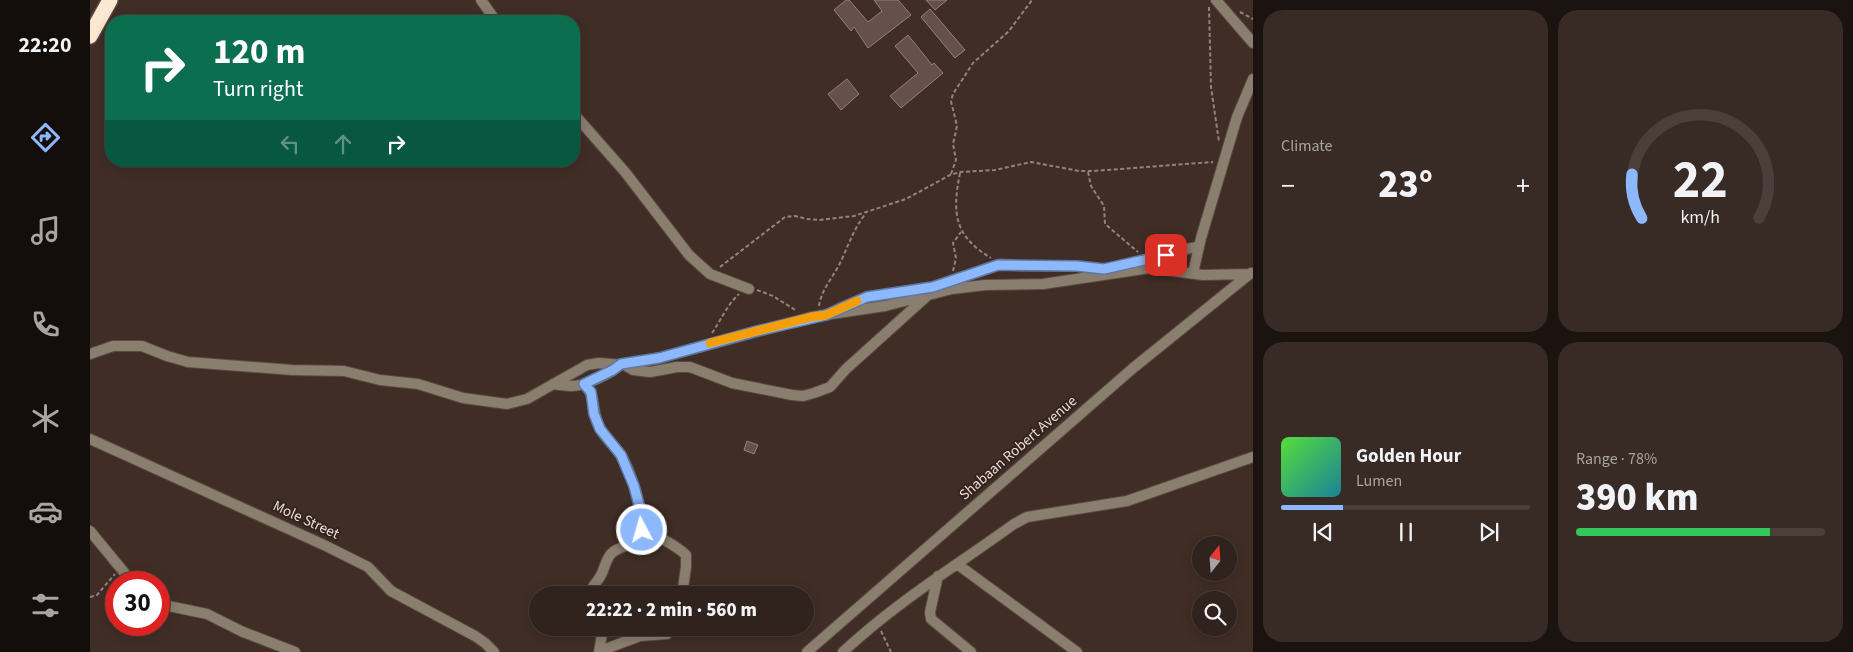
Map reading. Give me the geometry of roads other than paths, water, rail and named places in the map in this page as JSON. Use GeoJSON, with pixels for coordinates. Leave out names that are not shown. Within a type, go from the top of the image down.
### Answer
{"type":"FeatureCollection","features":[{"type":"Feature","properties":{"kind":"highway"},"geometry":{"type":"LineString","coordinates":[[90,36],[110,0]]}},
{"type":"Feature","properties":{"kind":"street"},"geometry":{"type":"LineString","coordinates":[[481,0],[492,15]]}},
{"type":"Feature","properties":{"kind":"street"},"geometry":{"type":"LineString","coordinates":[[1216,0],[1253,43]]}},
{"type":"Feature","properties":{"kind":"street"},"geometry":{"type":"LineString","coordinates":[[1193,273],[1222,161],[1237,117],[1253,79]]}},
{"type":"Feature","properties":{"kind":"street"},"geometry":{"type":"LineString","coordinates":[[580,121],[625,172],[683,249],[710,274],[749,289]]}},
{"type":"Feature","properties":{"kind":"street"},"geometry":{"type":"LineString","coordinates":[[816,316],[867,297],[926,288],[1002,264],[1077,266],[1104,269],[1148,260],[1199,246]]}},
{"type":"Feature","properties":{"kind":"street"},"geometry":{"type":"LineString","coordinates":[[90,354],[106,347],[130,345],[149,348],[173,359],[204,365],[242,365],[292,370],[339,370],[380,380],[418,384],[463,398],[497,404],[516,403],[527,399],[587,365],[622,365],[659,358],[705,344],[816,316],[885,306],[966,287],[1043,284],[1150,268],[1219,275],[1251,272]]}},
{"type":"Feature","properties":{"kind":"street","name":"Shabaan Robert Avenue"},"geometry":{"type":"LineString","coordinates":[[806,652],[1132,369],[1251,272]]}},
{"type":"Feature","properties":{"kind":"street"},"geometry":{"type":"LineString","coordinates":[[622,365],[633,370],[650,372],[677,367],[690,367],[732,383],[792,396],[814,393],[830,387],[846,369],[928,295]]}},
{"type":"Feature","properties":{"kind":"street"},"geometry":{"type":"LineString","coordinates":[[553,384],[572,386],[584,384],[622,365]]}},
{"type":"Feature","properties":{"kind":"street"},"geometry":{"type":"LineString","coordinates":[[584,384],[591,392],[594,414],[600,429],[621,455],[634,486],[642,522],[642,535],[634,543],[611,553],[601,575],[592,586]]}},
{"type":"Feature","properties":{"kind":"street","name":"Mole Street"},"geometry":{"type":"LineString","coordinates":[[90,439],[315,541],[368,568],[390,591],[475,636],[494,652]]}},
{"type":"Feature","properties":{"kind":"street"},"geometry":{"type":"LineString","coordinates":[[843,652],[876,623],[938,576],[1027,517],[1127,501],[1253,457]]}},
{"type":"Feature","properties":{"kind":"street"},"geometry":{"type":"LineString","coordinates":[[642,522],[648,532],[673,544],[686,555],[683,586]]}},
{"type":"Feature","properties":{"kind":"street"},"geometry":{"type":"LineString","coordinates":[[90,530],[123,571]]}},
{"type":"Feature","properties":{"kind":"street"},"geometry":{"type":"LineString","coordinates":[[957,564],[1077,652]]}},
{"type":"Feature","properties":{"kind":"street"},"geometry":{"type":"LineString","coordinates":[[938,576],[930,612],[931,618],[971,652]]}},
{"type":"Feature","properties":{"kind":"street"},"geometry":{"type":"LineString","coordinates":[[170,606],[206,614],[243,632],[295,652]]}},
{"type":"Feature","properties":{"kind":"street"},"geometry":{"type":"LineString","coordinates":[[602,636],[600,652],[640,636]]}}]}
